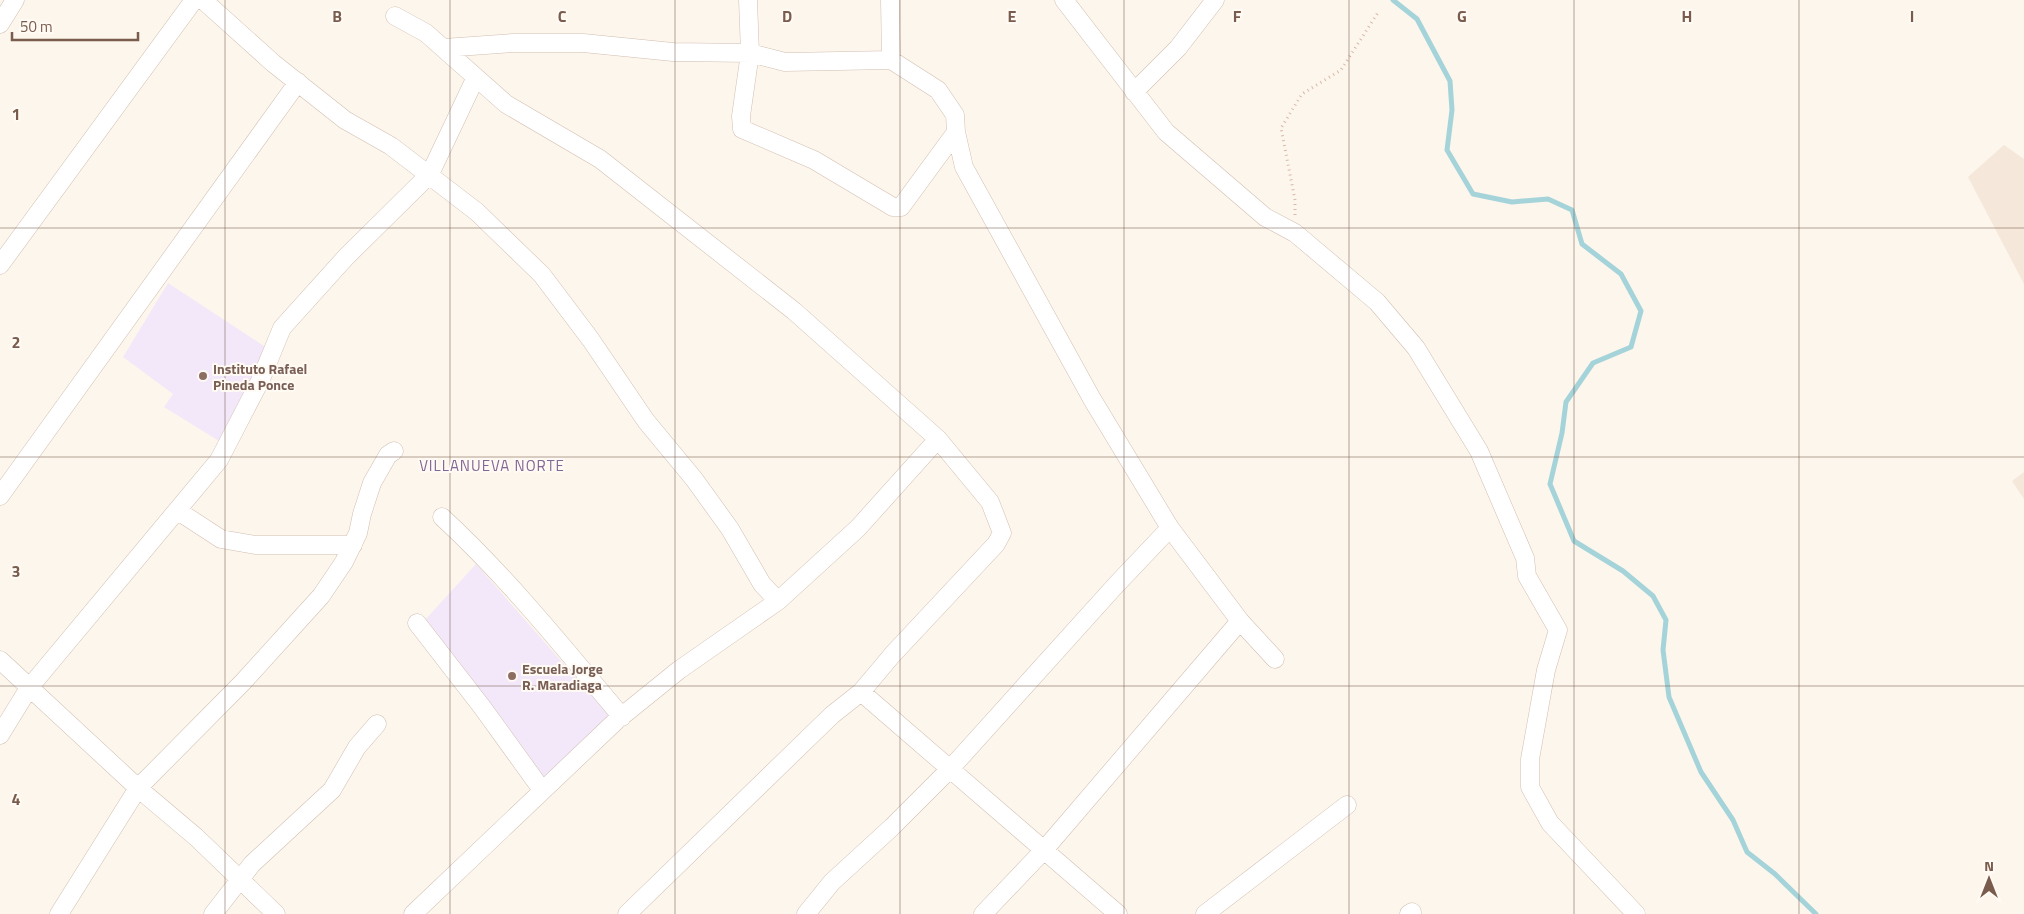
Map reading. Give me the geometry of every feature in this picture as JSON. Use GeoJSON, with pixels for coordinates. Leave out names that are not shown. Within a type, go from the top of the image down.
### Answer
{"type":"FeatureCollection","features":[{"type":"Feature","properties":{"kind":"street"},"geometry":{"type":"LineString","coordinates":[[0,24],[15,0]]}},
{"type":"Feature","properties":{"kind":"street"},"geometry":{"type":"LineString","coordinates":[[0,265],[194,0]]}},
{"type":"Feature","properties":{"kind":"street"},"geometry":{"type":"LineString","coordinates":[[203,0],[273,63],[345,120],[391,146],[430,174],[477,212],[542,275],[591,340],[646,421],[694,479],[730,528],[762,584],[778,601]]}},
{"type":"Feature","properties":{"kind":"street"},"geometry":{"type":"LineString","coordinates":[[748,0],[750,53],[741,116],[742,129],[814,160],[887,205],[902,207],[956,132]]}},
{"type":"Feature","properties":{"kind":"street"},"geometry":{"type":"LineString","coordinates":[[890,0],[891,60]]}},
{"type":"Feature","properties":{"kind":"street"},"geometry":{"type":"LineString","coordinates":[[1064,0],[1166,132],[1266,217],[1295,233],[1377,302],[1416,348],[1479,451],[1525,558],[1527,576],[1558,630],[1546,670],[1530,759],[1530,787],[1550,823],[1636,914]]}},
{"type":"Feature","properties":{"kind":"street"},"geometry":{"type":"LineString","coordinates":[[1134,92],[1178,48],[1215,0]]}},
{"type":"Feature","properties":{"kind":"street"},"geometry":{"type":"LineString","coordinates":[[395,16],[426,34],[444,48],[475,79],[506,104],[600,159],[794,311],[938,439],[990,502],[1002,533],[996,544],[893,654],[861,692],[832,715],[627,914]]}},
{"type":"Feature","properties":{"kind":"street"},"geometry":{"type":"LineString","coordinates":[[444,48],[513,43],[583,43],[673,52],[750,53],[785,62],[891,60],[938,90],[955,115],[956,132],[964,167],[1092,399],[1170,528],[1240,621],[1275,659]]}},
{"type":"Feature","properties":{"kind":"street"},"geometry":{"type":"LineString","coordinates":[[0,735],[29,688],[219,460],[261,379],[282,328],[346,258],[430,174],[475,79]]}},
{"type":"Feature","properties":{"kind":"street"},"geometry":{"type":"LineString","coordinates":[[0,496],[298,82]]}},
{"type":"Feature","properties":{"kind":"street"},"geometry":{"type":"LineString","coordinates":[[414,914],[542,790],[622,717],[679,670],[778,601],[858,528],[938,439]]}},
{"type":"Feature","properties":{"kind":"street"},"geometry":{"type":"LineString","coordinates":[[59,914],[138,788],[243,682],[321,596],[344,562],[358,533],[372,483],[388,455],[394,452]]}},
{"type":"Feature","properties":{"kind":"street"},"geometry":{"type":"LineString","coordinates":[[178,511],[221,539],[255,545],[353,544]]}},
{"type":"Feature","properties":{"kind":"street"},"geometry":{"type":"LineString","coordinates":[[442,517],[469,542],[514,590],[622,717]]}},
{"type":"Feature","properties":{"kind":"street"},"geometry":{"type":"LineString","coordinates":[[806,914],[832,882],[892,827],[950,769],[1115,586],[1170,528]]}},
{"type":"Feature","properties":{"kind":"street"},"geometry":{"type":"LineString","coordinates":[[983,914],[1044,850],[1240,621]]}},
{"type":"Feature","properties":{"kind":"street"},"geometry":{"type":"LineString","coordinates":[[417,623],[482,707],[542,790]]}},
{"type":"Feature","properties":{"kind":"street"},"geometry":{"type":"LineString","coordinates":[[0,660],[138,788],[196,837],[276,914]]}},
{"type":"Feature","properties":{"kind":"street"},"geometry":{"type":"LineString","coordinates":[[861,692],[1118,914]]}},
{"type":"Feature","properties":{"kind":"street"},"geometry":{"type":"LineString","coordinates":[[213,914],[252,864],[332,790],[358,748],[377,724]]}},
{"type":"Feature","properties":{"kind":"street"},"geometry":{"type":"LineString","coordinates":[[1204,914],[1347,805]]}},
{"type":"Feature","properties":{"kind":"path"},"geometry":{"type":"LineString","coordinates":[[1295,233],[1295,200],[1281,128],[1302,94],[1341,70],[1379,11]]}},
{"type":"Feature","properties":{"kind":"shaded area"},"geometry":{"type":"Polygon","coordinates":[[[2004,145],[2024,159],[2024,284],[1968,177],[2004,145]]]}},
{"type":"Feature","properties":{"kind":"shaded area","name":"Instituto Rafael Pineda Ponce"},"geometry":{"type":"Polygon","coordinates":[[[168,283],[270,350],[224,444],[164,407],[173,394],[123,357],[168,283]]]}},
{"type":"Feature","properties":{"kind":"shaded area"},"geometry":{"type":"Polygon","coordinates":[[[2024,472],[2024,499],[2012,481],[2024,472]]]}},
{"type":"Feature","properties":{"kind":"shaded area","name":"Escuela Jorge R. Maradiaga"},"geometry":{"type":"Polygon","coordinates":[[[476,564],[613,720],[538,789],[414,632],[476,564]]]}},
{"type":"Feature","properties":{"kind":"waterway"},"geometry":{"type":"LineString","coordinates":[[1393,0],[1417,19],[1450,81],[1452,110],[1447,150],[1473,194],[1512,202],[1548,199],[1572,210],[1582,244],[1621,274],[1641,311],[1631,347],[1593,363],[1566,402],[1562,433],[1550,484],[1574,541],[1623,571],[1653,596],[1666,620],[1663,650],[1669,697],[1701,772],[1733,820],[1747,852],[1775,874],[1816,914]]}},
{"type":"Feature","properties":{"kind":"place","name":"Instituto Rafael Pineda Ponce"},"geometry":{"type":"Point","coordinates":[203,376]}},
{"type":"Feature","properties":{"kind":"place","name":"Escuela Jorge R. Maradiaga"},"geometry":{"type":"Point","coordinates":[512,676]}},
{"type":"Feature","properties":{"kind":"district","name":"VILLANUEVA NORTE"},"geometry":{"type":"Point","coordinates":[492,465]}}]}
